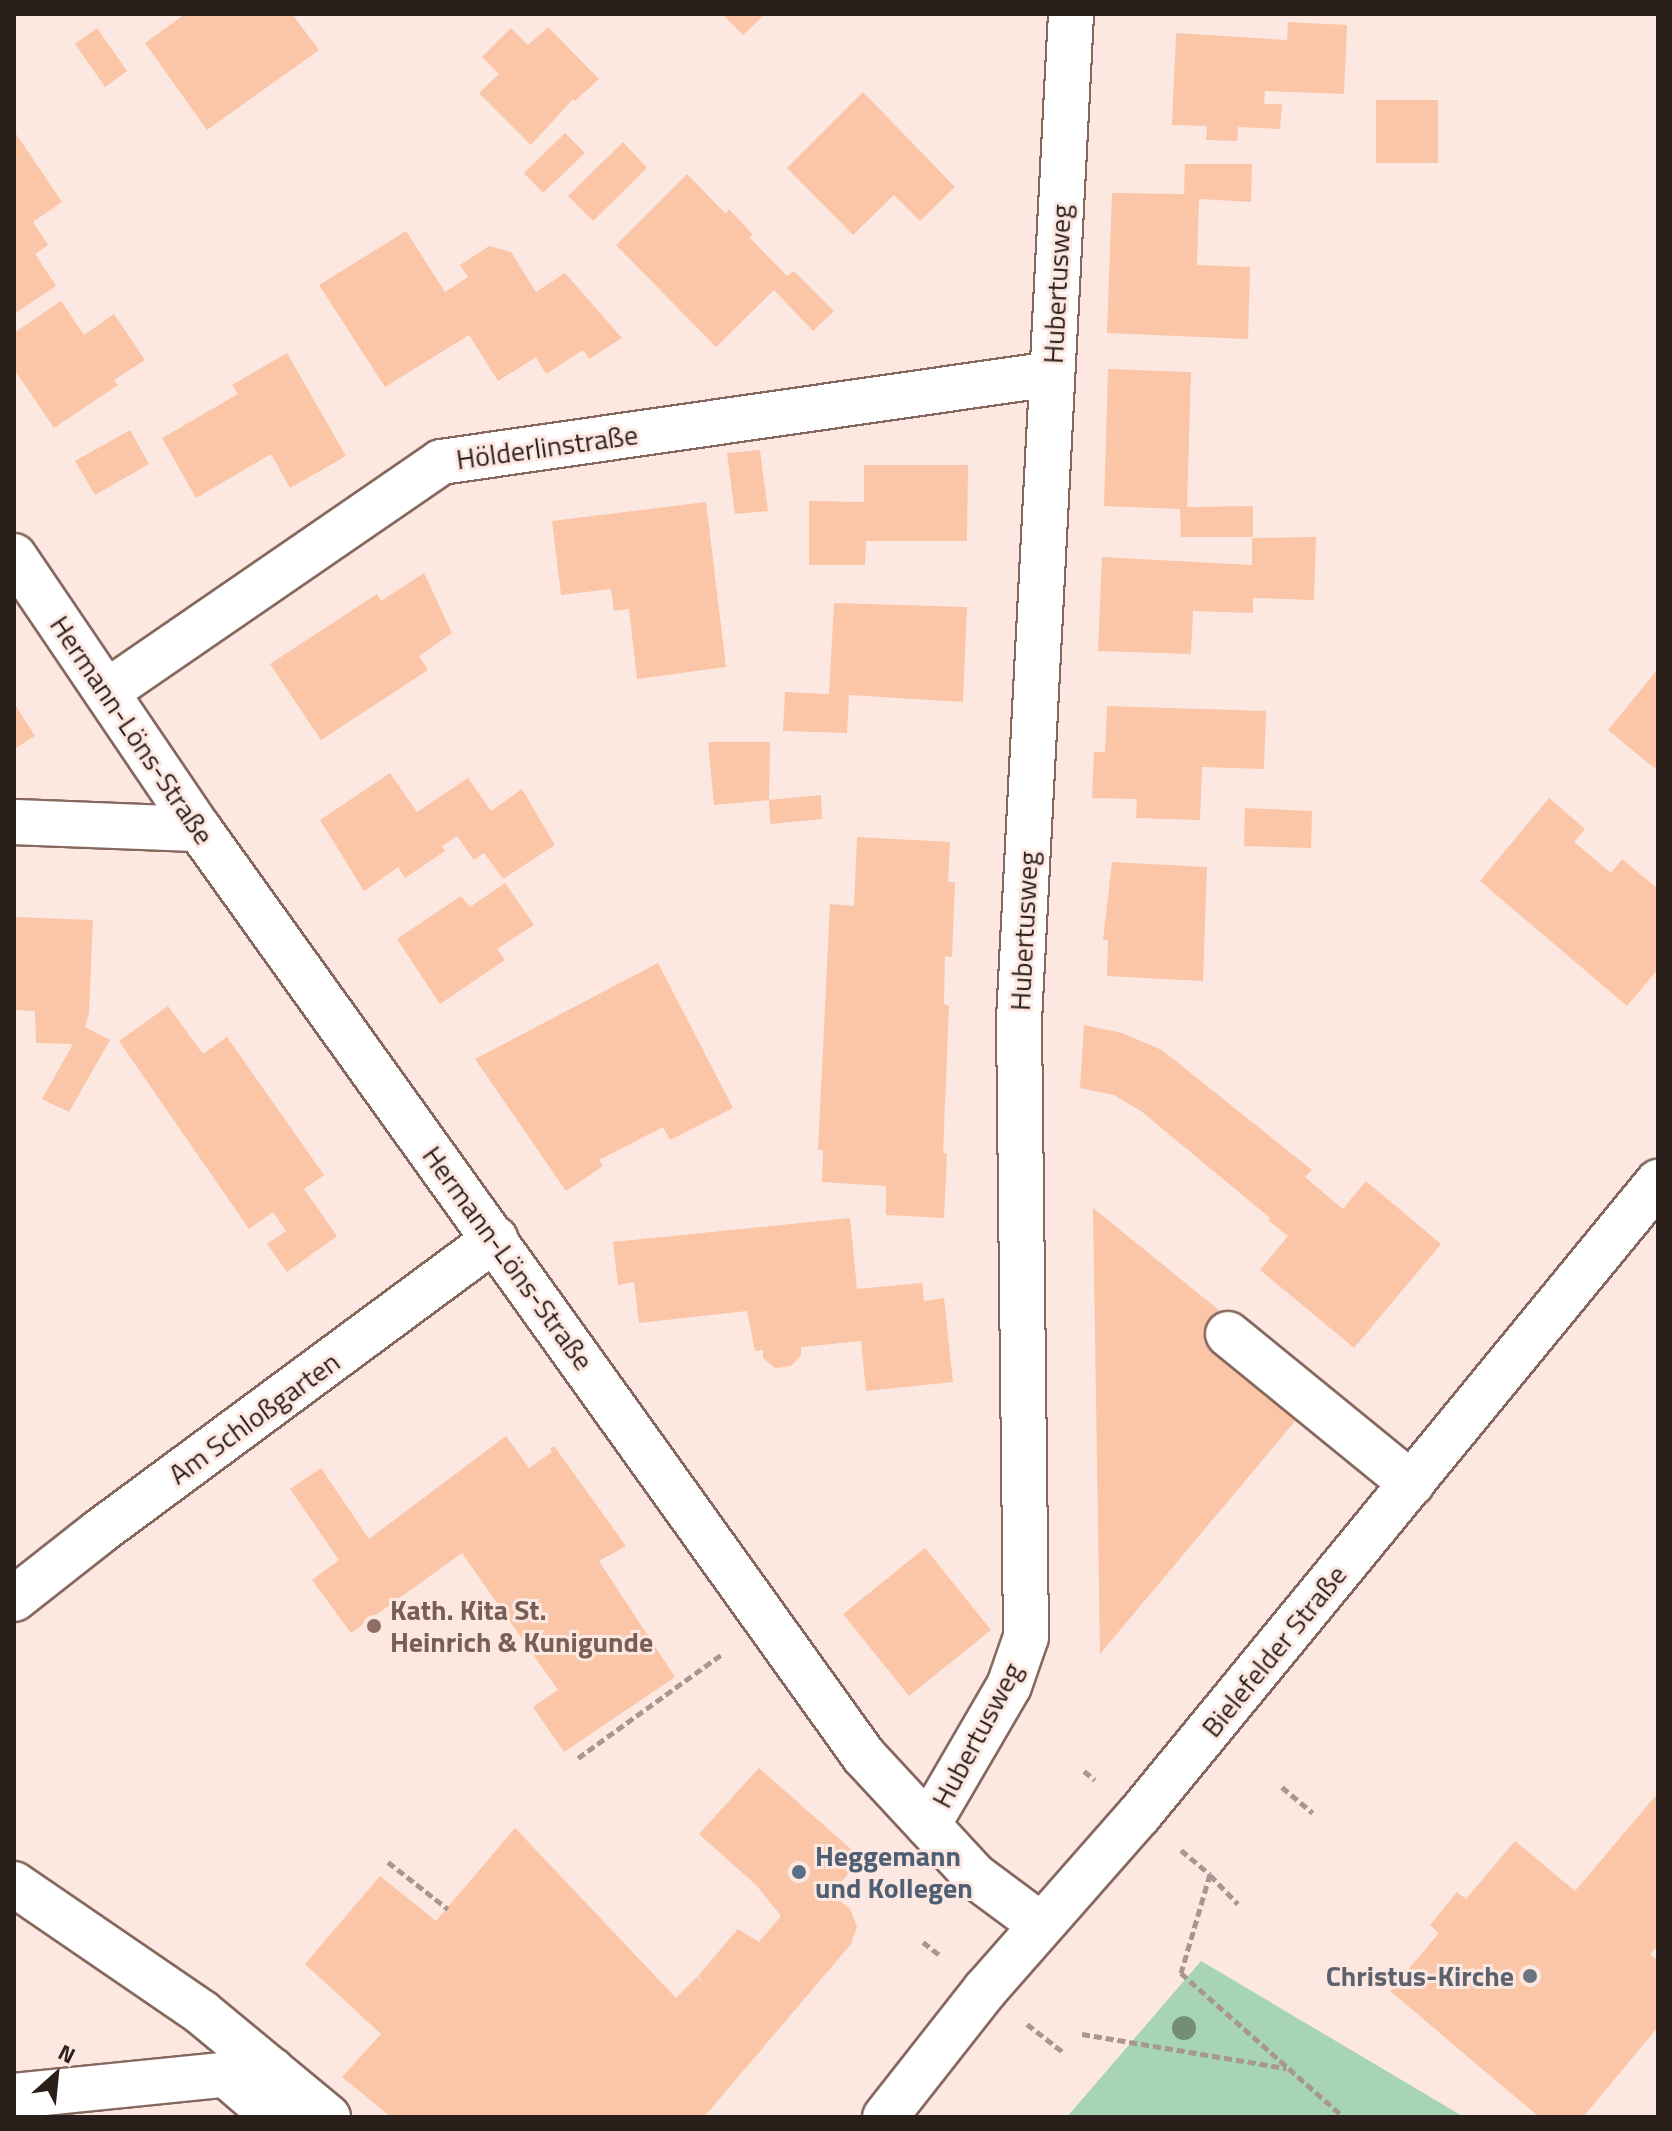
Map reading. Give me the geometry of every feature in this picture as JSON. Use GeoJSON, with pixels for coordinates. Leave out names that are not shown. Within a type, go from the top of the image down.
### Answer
{"type":"FeatureCollection","features":[{"type":"Feature","properties":{"kind":"street","name":"Hubertusweg"},"geometry":{"type":"LineString","coordinates":[[928,1825],[1009,1686],[1026,1637],[1019,1020],[1071,14]]}},
{"type":"Feature","properties":{"kind":"street","name":"Hölderlinstraße"},"geometry":{"type":"LineString","coordinates":[[108,691],[441,462],[1052,374]]}},
{"type":"Feature","properties":{"kind":"street","name":"Hermann-Löns-Straße"},"geometry":{"type":"LineString","coordinates":[[14,556],[199,829],[864,1756],[975,1876],[1041,1925]]}},
{"type":"Feature","properties":{"kind":"street"},"geometry":{"type":"LineString","coordinates":[[14,822],[199,829]]}},
{"type":"Feature","properties":{"kind":"street","name":"Bielefelder Straße"},"geometry":{"type":"LineString","coordinates":[[885,2117],[1041,1925],[1139,1815],[1658,1182]]}},
{"type":"Feature","properties":{"kind":"street","name":"Am Schloßgarten"},"geometry":{"type":"LineString","coordinates":[[14,1599],[99,1532],[495,1239]]}},
{"type":"Feature","properties":{"kind":"street"},"geometry":{"type":"LineString","coordinates":[[1228,1334],[1412,1484]]}},
{"type":"Feature","properties":{"kind":"street"},"geometry":{"type":"LineString","coordinates":[[14,1884],[201,2012],[328,2117]]}},
{"type":"Feature","properties":{"kind":"street"},"geometry":{"type":"LineString","coordinates":[[14,2096],[272,2070]]}},
{"type":"Feature","properties":{"kind":"street"},"geometry":{"type":"LineString","coordinates":[[225,2074],[275,2117]]}},
{"type":"Feature","properties":{"kind":"path"},"geometry":{"type":"LineString","coordinates":[[578,1758],[768,1622]]}},
{"type":"Feature","properties":{"kind":"path"},"geometry":{"type":"LineString","coordinates":[[1084,1771],[1210,1874],[1238,1904]]}},
{"type":"Feature","properties":{"kind":"path"},"geometry":{"type":"LineString","coordinates":[[1282,1787],[1313,1813]]}},
{"type":"Feature","properties":{"kind":"path"},"geometry":{"type":"LineString","coordinates":[[388,1862],[448,1909]]}},
{"type":"Feature","properties":{"kind":"path"},"geometry":{"type":"LineString","coordinates":[[1210,1874],[1181,1973],[1344,2117]]}},
{"type":"Feature","properties":{"kind":"path"},"geometry":{"type":"LineString","coordinates":[[1082,2034],[1294,2070]]}},
{"type":"Feature","properties":{"kind":"green space"},"geometry":{"type":"Polygon","coordinates":[[[1201,1961],[1464,2117],[1067,2117],[1201,1961]]]}},
{"type":"Feature","properties":{"kind":"building"},"geometry":{"type":"Polygon","coordinates":[[[185,14],[292,14],[319,50],[207,130],[145,43],[185,14]]]}},
{"type":"Feature","properties":{"kind":"building"},"geometry":{"type":"Polygon","coordinates":[[[722,14],[765,14],[743,35],[722,14]]]}},
{"type":"Feature","properties":{"kind":"building"},"geometry":{"type":"Polygon","coordinates":[[[1288,22],[1347,25],[1344,94],[1265,91],[1264,104],[1282,104],[1280,129],[1238,127],[1237,141],[1206,140],[1207,126],[1172,125],[1176,33],[1287,40],[1288,22]]]}},
{"type":"Feature","properties":{"kind":"building"},"geometry":{"type":"Polygon","coordinates":[[[548,27],[599,79],[575,101],[573,99],[531,145],[479,93],[499,74],[482,57],[511,28],[528,45],[548,27]]]}},
{"type":"Feature","properties":{"kind":"building"},"geometry":{"type":"Polygon","coordinates":[[[97,28],[127,71],[105,87],[75,44],[97,28]]]}},
{"type":"Feature","properties":{"kind":"building"},"geometry":{"type":"Polygon","coordinates":[[[863,92],[955,187],[920,221],[894,195],[853,235],[787,168],[863,92]]]}},
{"type":"Feature","properties":{"kind":"building"},"geometry":{"type":"Polygon","coordinates":[[[1376,100],[1438,100],[1438,163],[1376,163],[1376,100]]]}},
{"type":"Feature","properties":{"kind":"building"},"geometry":{"type":"Polygon","coordinates":[[[14,131],[62,202],[33,222],[48,245],[35,254],[56,286],[14,314],[14,131]]]}},
{"type":"Feature","properties":{"kind":"building"},"geometry":{"type":"Polygon","coordinates":[[[565,133],[585,153],[543,193],[524,173],[565,133]]]}},
{"type":"Feature","properties":{"kind":"building"},"geometry":{"type":"Polygon","coordinates":[[[623,142],[647,168],[593,221],[568,196],[623,142]]]}},
{"type":"Feature","properties":{"kind":"building"},"geometry":{"type":"Polygon","coordinates":[[[1185,164],[1252,164],[1251,202],[1199,199],[1197,265],[1250,267],[1248,339],[1107,333],[1112,193],[1184,194],[1185,164]]]}},
{"type":"Feature","properties":{"kind":"building"},"geometry":{"type":"Polygon","coordinates":[[[687,174],[726,214],[729,209],[753,235],[749,237],[787,276],[794,271],[834,311],[813,331],[774,290],[716,347],[616,245],[687,174]]]}},
{"type":"Feature","properties":{"kind":"building"},"geometry":{"type":"Polygon","coordinates":[[[406,231],[445,292],[468,277],[460,265],[489,246],[511,252],[536,292],[565,273],[622,338],[589,359],[583,350],[546,374],[536,357],[498,381],[469,335],[385,387],[319,285],[406,231]]]}},
{"type":"Feature","properties":{"kind":"building"},"geometry":{"type":"Polygon","coordinates":[[[61,301],[84,335],[114,314],[145,360],[114,380],[118,385],[54,428],[14,369],[14,333],[61,301]]]}},
{"type":"Feature","properties":{"kind":"building"},"geometry":{"type":"Polygon","coordinates":[[[287,353],[346,456],[290,488],[271,454],[196,498],[162,438],[238,394],[232,385],[287,353]]]}},
{"type":"Feature","properties":{"kind":"building"},"geometry":{"type":"Polygon","coordinates":[[[1108,369],[1191,372],[1187,507],[1253,506],[1253,537],[1181,537],[1180,509],[1104,506],[1108,369]]]}},
{"type":"Feature","properties":{"kind":"building"},"geometry":{"type":"Polygon","coordinates":[[[130,430],[149,464],[95,495],[75,461],[130,430]]]}},
{"type":"Feature","properties":{"kind":"building"},"geometry":{"type":"Polygon","coordinates":[[[760,450],[768,511],[735,514],[727,453],[760,450]]]}},
{"type":"Feature","properties":{"kind":"building"},"geometry":{"type":"Polygon","coordinates":[[[864,465],[968,465],[967,541],[866,541],[865,565],[809,565],[809,501],[864,502],[864,465]]]}},
{"type":"Feature","properties":{"kind":"building"},"geometry":{"type":"Polygon","coordinates":[[[706,502],[726,667],[637,679],[629,609],[614,611],[611,589],[561,595],[552,521],[706,502]]]}},
{"type":"Feature","properties":{"kind":"building"},"geometry":{"type":"Polygon","coordinates":[[[1316,537],[1314,600],[1253,598],[1253,613],[1193,611],[1191,654],[1098,651],[1102,557],[1252,565],[1252,538],[1316,537]]]}},
{"type":"Feature","properties":{"kind":"building"},"geometry":{"type":"Polygon","coordinates":[[[424,573],[452,633],[419,656],[428,670],[321,740],[270,664],[377,594],[381,601],[424,573]]]}},
{"type":"Feature","properties":{"kind":"building"},"geometry":{"type":"Polygon","coordinates":[[[834,603],[967,607],[963,702],[849,695],[847,733],[783,731],[785,692],[829,694],[834,603]]]}},
{"type":"Feature","properties":{"kind":"building"},"geometry":{"type":"Polygon","coordinates":[[[1658,669],[1658,771],[1608,730],[1658,669]]]}},
{"type":"Feature","properties":{"kind":"building"},"geometry":{"type":"Polygon","coordinates":[[[14,703],[35,736],[14,749],[14,703]]]}},
{"type":"Feature","properties":{"kind":"building"},"geometry":{"type":"Polygon","coordinates":[[[1107,706],[1266,711],[1264,769],[1202,767],[1200,820],[1136,818],[1137,799],[1092,798],[1094,752],[1105,752],[1107,706]]]}},
{"type":"Feature","properties":{"kind":"building"},"geometry":{"type":"Polygon","coordinates":[[[708,742],[770,742],[769,800],[714,805],[708,742]]]}},
{"type":"Feature","properties":{"kind":"building"},"geometry":{"type":"Polygon","coordinates":[[[390,773],[417,812],[468,778],[491,811],[522,789],[555,845],[503,879],[484,853],[474,860],[457,836],[442,846],[445,851],[405,878],[398,867],[364,891],[320,820],[390,773]]]}},
{"type":"Feature","properties":{"kind":"building"},"geometry":{"type":"Polygon","coordinates":[[[821,795],[822,819],[770,824],[769,800],[821,795]]]}},
{"type":"Feature","properties":{"kind":"building"},"geometry":{"type":"Polygon","coordinates":[[[1549,798],[1585,829],[1574,842],[1611,873],[1622,859],[1658,889],[1658,969],[1627,1006],[1480,881],[1549,798]]]}},
{"type":"Feature","properties":{"kind":"building"},"geometry":{"type":"Polygon","coordinates":[[[1245,808],[1312,811],[1311,848],[1244,846],[1245,808]]]}},
{"type":"Feature","properties":{"kind":"building"},"geometry":{"type":"Polygon","coordinates":[[[857,837],[950,842],[948,882],[955,882],[952,957],[945,956],[944,1004],[949,1006],[943,1153],[947,1154],[944,1218],[886,1215],[886,1186],[822,1182],[823,1150],[818,1150],[830,904],[854,906],[857,837]]]}},
{"type":"Feature","properties":{"kind":"building"},"geometry":{"type":"Polygon","coordinates":[[[1112,862],[1207,867],[1203,981],[1107,976],[1108,940],[1103,940],[1112,862]]]}},
{"type":"Feature","properties":{"kind":"building"},"geometry":{"type":"Polygon","coordinates":[[[505,883],[534,925],[497,949],[505,960],[440,1004],[397,939],[461,896],[470,907],[505,883]]]}},
{"type":"Feature","properties":{"kind":"building"},"geometry":{"type":"Polygon","coordinates":[[[14,917],[93,920],[89,1013],[85,1027],[110,1040],[69,1112],[42,1099],[73,1044],[36,1043],[35,1011],[14,1010],[14,917]]]}},
{"type":"Feature","properties":{"kind":"building"},"geometry":{"type":"Polygon","coordinates":[[[658,963],[733,1108],[670,1140],[663,1127],[599,1160],[603,1166],[566,1191],[475,1059],[658,963]]]}},
{"type":"Feature","properties":{"kind":"building"},"geometry":{"type":"Polygon","coordinates":[[[168,1006],[203,1054],[227,1037],[324,1175],[304,1189],[337,1236],[287,1272],[267,1244],[286,1231],[273,1212],[249,1229],[119,1041],[168,1006]]]}},
{"type":"Feature","properties":{"kind":"building"},"geometry":{"type":"Polygon","coordinates":[[[1084,1025],[1122,1033],[1162,1050],[1312,1170],[1305,1177],[1343,1209],[1366,1181],[1441,1244],[1354,1348],[1260,1270],[1288,1236],[1268,1220],[1270,1218],[1141,1111],[1114,1095],[1080,1088],[1084,1025]]]}},
{"type":"Feature","properties":{"kind":"building"},"geometry":{"type":"Polygon","coordinates":[[[1093,1208],[1225,1315],[1232,1366],[1296,1420],[1100,1654],[1093,1208]]]}},
{"type":"Feature","properties":{"kind":"building"},"geometry":{"type":"Polygon","coordinates":[[[850,1218],[857,1289],[922,1283],[924,1301],[944,1298],[953,1382],[866,1391],[861,1341],[801,1347],[801,1355],[791,1366],[775,1368],[763,1358],[763,1350],[755,1351],[747,1311],[639,1323],[634,1282],[618,1285],[613,1242],[850,1218]]]}},
{"type":"Feature","properties":{"kind":"building"},"geometry":{"type":"Polygon","coordinates":[[[506,1436],[529,1468],[552,1452],[550,1449],[554,1446],[626,1546],[599,1561],[675,1677],[564,1752],[533,1707],[558,1690],[462,1553],[351,1633],[312,1580],[339,1560],[290,1489],[321,1468],[369,1539],[506,1436]]]}},
{"type":"Feature","properties":{"kind":"building"},"geometry":{"type":"Polygon","coordinates":[[[925,1548],[991,1630],[909,1696],[843,1614],[925,1548]]]}},
{"type":"Feature","properties":{"kind":"building"},"geometry":{"type":"Polygon","coordinates":[[[759,1768],[861,1858],[832,1894],[850,1909],[857,1927],[851,1944],[704,2117],[391,2117],[342,2077],[381,2034],[305,1964],[380,1876],[436,1921],[515,1828],[676,1998],[697,1977],[704,1985],[698,1976],[738,1929],[759,1942],[781,1916],[757,1886],[699,1834],[759,1768]]]}},
{"type":"Feature","properties":{"kind":"building","name":"Christus-Kirche"},"geometry":{"type":"Polygon","coordinates":[[[1658,1793],[1658,1945],[1650,1954],[1658,1961],[1658,2027],[1583,2117],[1539,2117],[1390,1991],[1439,1933],[1430,1925],[1457,1892],[1466,1899],[1515,1841],[1575,1891],[1658,1793]]]}},
{"type":"Feature","properties":{"kind":"place","name":"Kath. Kita St. Heinrich & Kunigunde"},"geometry":{"type":"Point","coordinates":[374,1626]}},
{"type":"Feature","properties":{"kind":"place","name":"Heggemann und Kollegen"},"geometry":{"type":"Point","coordinates":[799,1872]}},
{"type":"Feature","properties":{"kind":"place","name":"Christus-Kirche"},"geometry":{"type":"Point","coordinates":[1530,1976]}}]}
